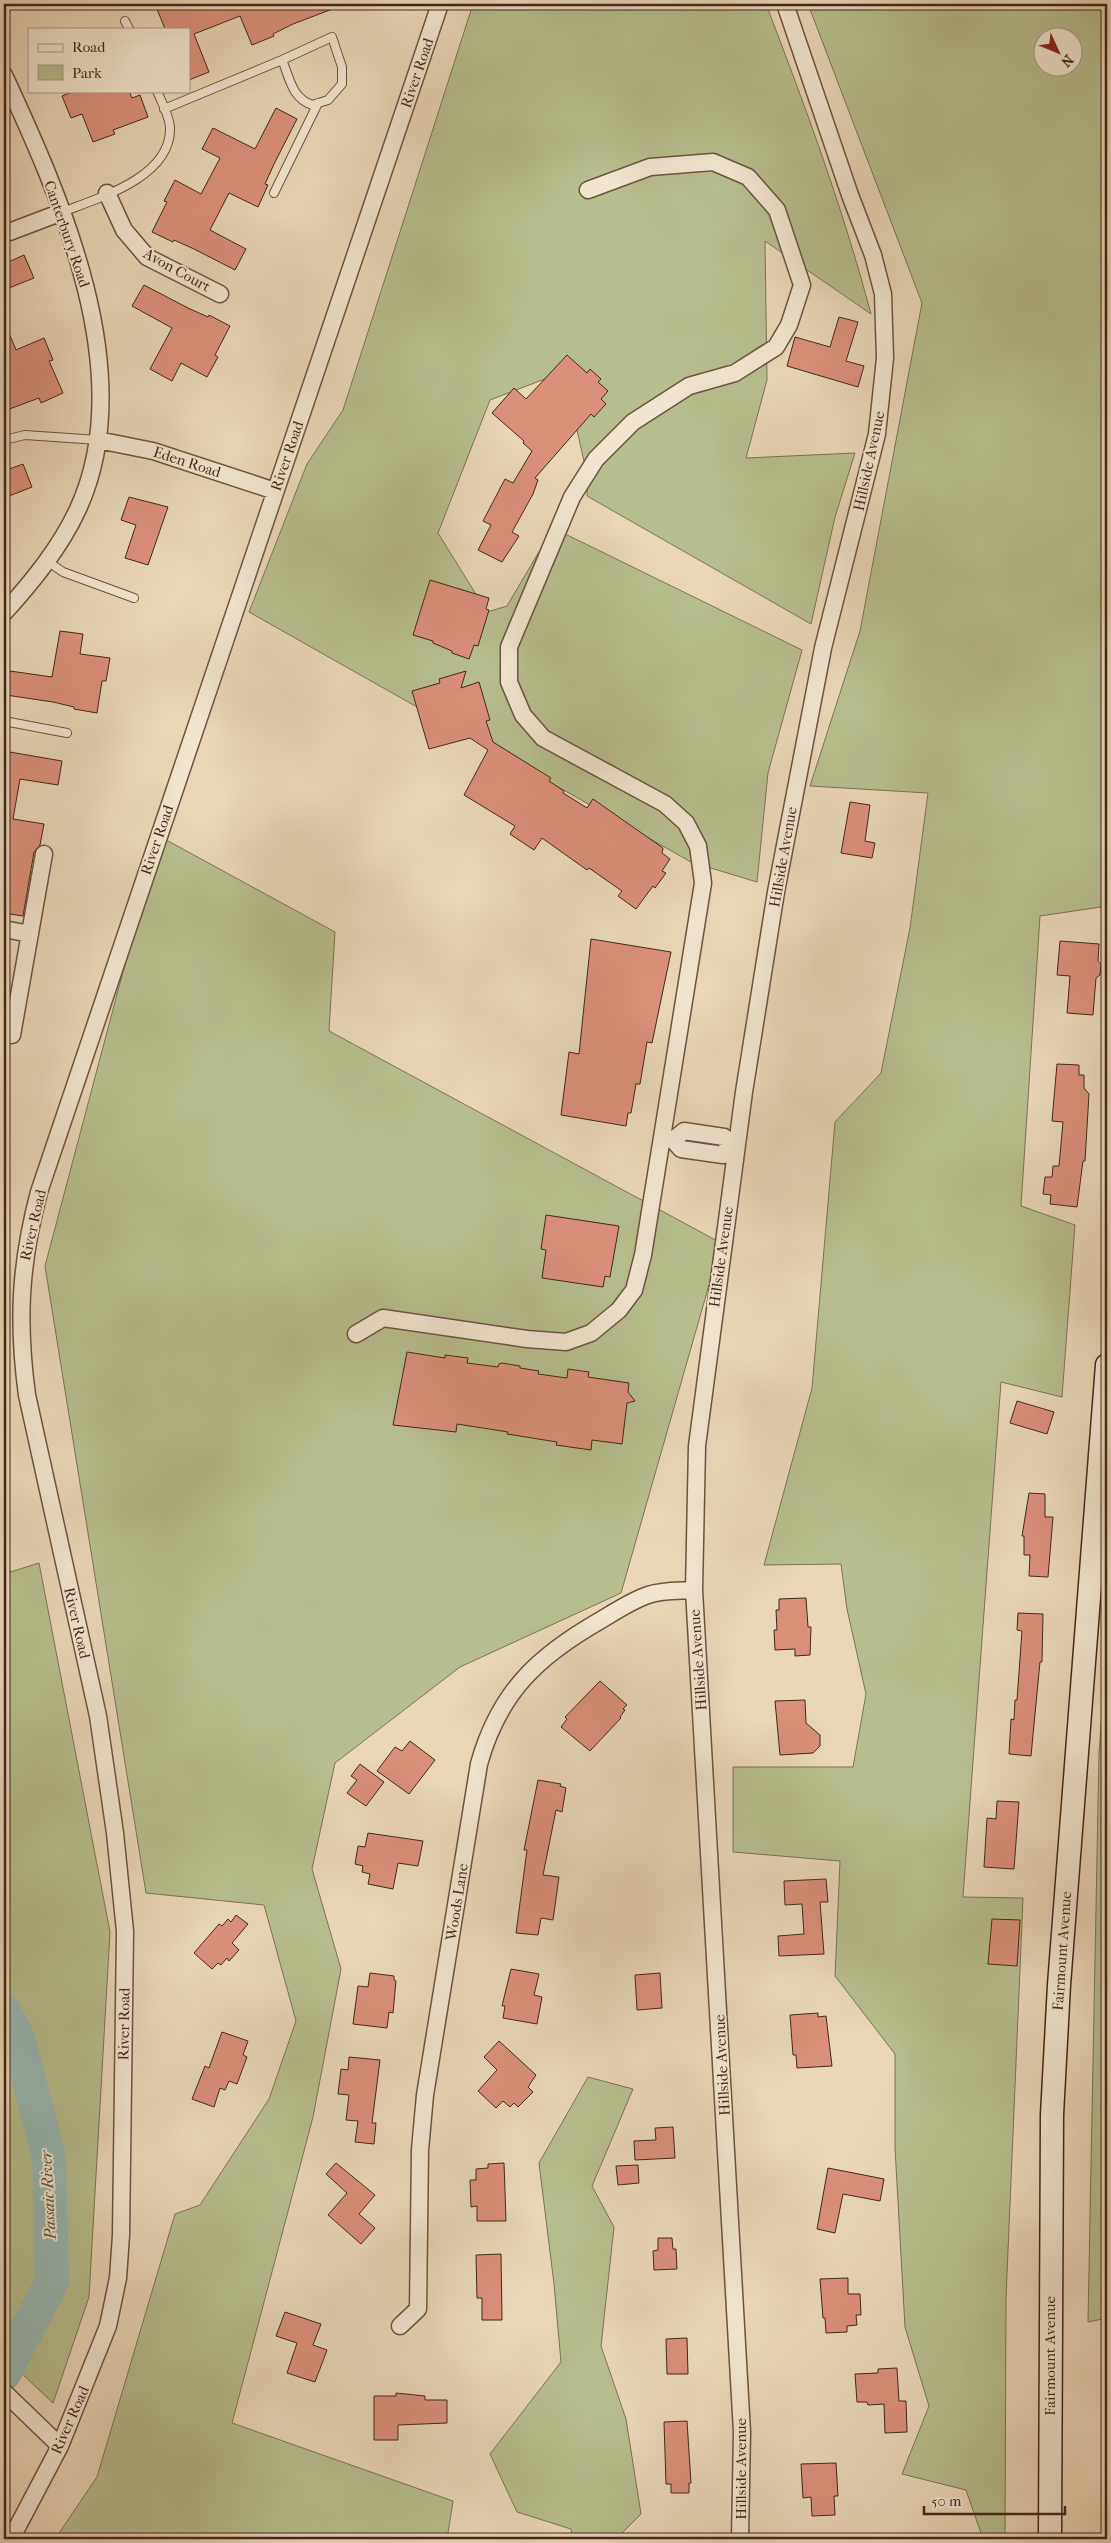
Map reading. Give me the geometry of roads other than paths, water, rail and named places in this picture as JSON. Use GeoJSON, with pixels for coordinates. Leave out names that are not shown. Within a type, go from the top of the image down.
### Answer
{"type":"FeatureCollection","features":[{"type":"Feature","properties":{"kind":"main road","name":"Fairmount Avenue"},"geometry":{"type":"LineString","coordinates":[[1050,2539],[1051,2200],[1056,2050],[1107,1365]]}},
{"type":"Feature","properties":{"kind":"street","name":"River Road"},"geometry":{"type":"LineString","coordinates":[[11,2539],[60,2446],[108,2326],[118,2278],[121,2235],[125,1931],[115,1833],[98,1716],[27,1395],[21,1341],[21,1282],[30,1225],[39,1192],[440,4]]}},
{"type":"Feature","properties":{"kind":"street","name":"Hillside Avenue"},"geometry":{"type":"LineString","coordinates":[[740,2539],[743,2501],[742,2432],[694,1590],[697,1446],[733,1148],[776,892],[823,648],[877,434],[885,358],[883,294],[873,255],[850,195],[785,4]]}},
{"type":"Feature","properties":{"kind":"street","name":"Canterbury Road"},"geometry":{"type":"LineString","coordinates":[[4,75],[27,125],[62,212],[82,269],[93,318],[99,370],[98,440],[93,466],[78,509],[64,536],[4,613]]}},
{"type":"Feature","properties":{"kind":"street"},"geometry":{"type":"LineString","coordinates":[[356,1334],[384,1318],[527,1339],[566,1342],[591,1334],[619,1310],[634,1290],[644,1256],[668,1139],[703,884],[698,846],[686,823],[665,804],[543,738],[523,715],[509,682],[509,647],[572,497],[596,459],[633,422],[689,386],[735,373],[776,347],[789,325],[802,285],[777,210],[748,177],[731,169],[714,162],[650,167],[588,190]]}},
{"type":"Feature","properties":{"kind":"street","name":"Avon Court"},"geometry":{"type":"LineString","coordinates":[[106,193],[124,230],[147,257],[220,294]]}},
{"type":"Feature","properties":{"kind":"street"},"geometry":{"type":"LineString","coordinates":[[4,234],[62,212]]}},
{"type":"Feature","properties":{"kind":"street","name":"Eden Road"},"geometry":{"type":"LineString","coordinates":[[98,440],[153,450],[275,491]]}},
{"type":"Feature","properties":{"kind":"street"},"geometry":{"type":"LineString","coordinates":[[12,1035],[44,854]]}},
{"type":"Feature","properties":{"kind":"street"},"geometry":{"type":"LineString","coordinates":[[4,929],[30,934]]}},
{"type":"Feature","properties":{"kind":"street"},"geometry":{"type":"LineString","coordinates":[[668,1139],[684,1131],[724,1137],[733,1148]]}},
{"type":"Feature","properties":{"kind":"street","name":"Woods Lane"},"geometry":{"type":"LineString","coordinates":[[400,2326],[418,2309],[420,2150],[425,2095],[479,1764],[492,1724],[510,1693],[529,1671],[576,1634],[634,1601],[650,1595],[694,1590]]}},
{"type":"Feature","properties":{"kind":"street"},"geometry":{"type":"LineString","coordinates":[[4,2392],[60,2446]]}},
{"type":"Feature","properties":{"kind":"lane"},"geometry":{"type":"LineString","coordinates":[[125,21],[128,28]]}},
{"type":"Feature","properties":{"kind":"lane"},"geometry":{"type":"LineString","coordinates":[[164,109],[332,37],[344,76],[337,92],[328,100],[312,106],[303,102],[296,95],[282,60]]}},
{"type":"Feature","properties":{"kind":"lane"},"geometry":{"type":"LineString","coordinates":[[62,212],[150,172],[165,150],[170,129],[157,92]]}},
{"type":"Feature","properties":{"kind":"lane"},"geometry":{"type":"LineString","coordinates":[[274,193],[318,103]]}},
{"type":"Feature","properties":{"kind":"lane"},"geometry":{"type":"LineString","coordinates":[[4,440],[14,436],[25,435],[98,440]]}},
{"type":"Feature","properties":{"kind":"lane"},"geometry":{"type":"LineString","coordinates":[[46,561],[63,572],[134,598]]}},
{"type":"Feature","properties":{"kind":"lane"},"geometry":{"type":"LineString","coordinates":[[4,721],[67,733]]}},
{"type":"Feature","properties":{"kind":"waterway","name":"Passaic River"},"geometry":{"type":"LineString","coordinates":[[4,2011],[18,2038],[49,2157],[52,2282],[4,2374]]}}]}
